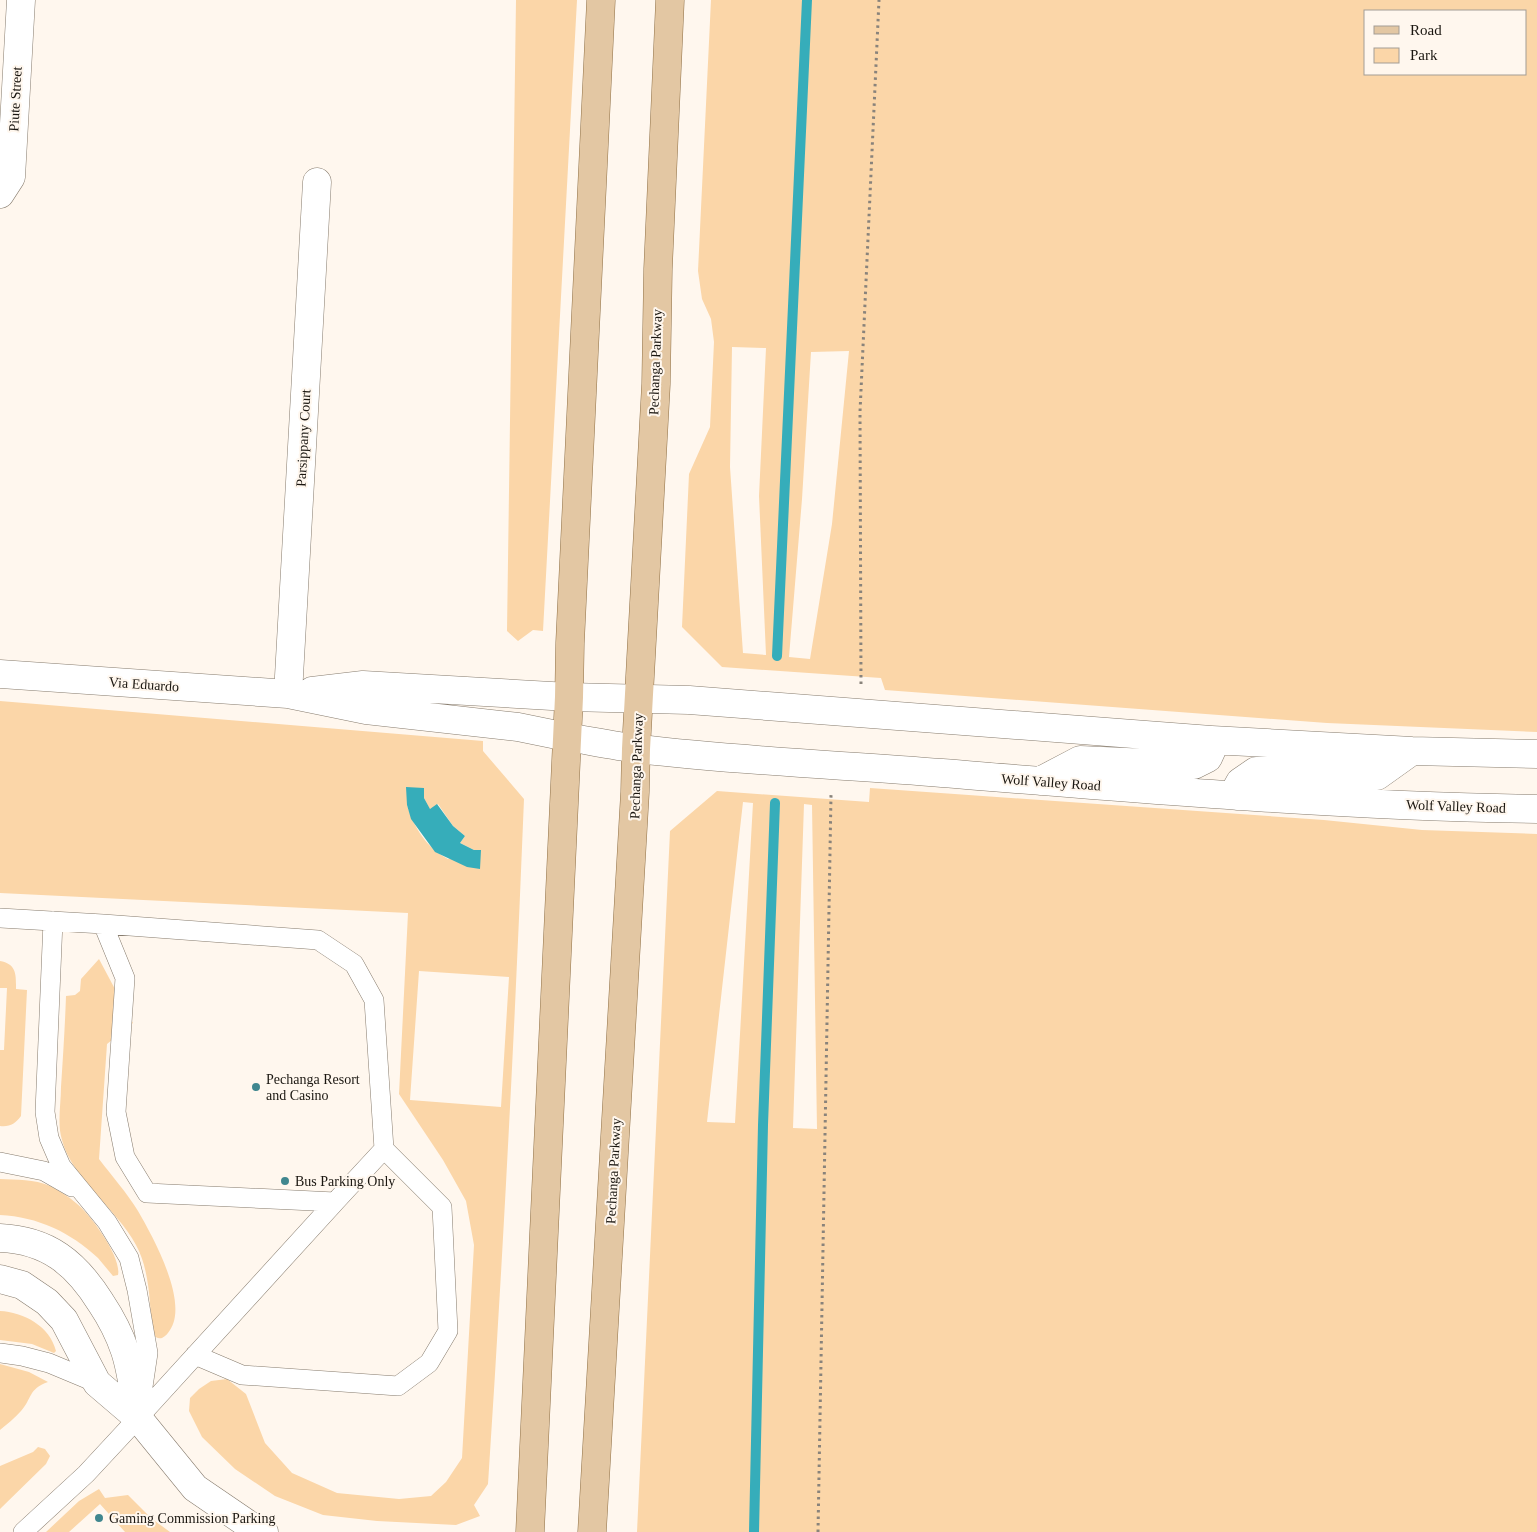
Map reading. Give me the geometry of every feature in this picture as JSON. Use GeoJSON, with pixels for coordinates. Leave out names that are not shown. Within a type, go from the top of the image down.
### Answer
{"type":"FeatureCollection","features":[{"type":"Feature","properties":{"kind":"main road","name":"Piute Street"},"geometry":{"type":"LineString","coordinates":[[0,194],[11,176],[21,0]]}},
{"type":"Feature","properties":{"kind":"main road"},"geometry":{"type":"LineString","coordinates":[[530,1532],[601,0]]}},
{"type":"Feature","properties":{"kind":"main road","name":"Pechanga Parkway"},"geometry":{"type":"LineString","coordinates":[[592,1532],[636,792],[638,700],[643,642],[656,384],[658,269],[670,0]]}},
{"type":"Feature","properties":{"kind":"main road","name":"Parsippany Court"},"geometry":{"type":"LineString","coordinates":[[288,694],[318,182]]}},
{"type":"Feature","properties":{"kind":"main road","name":"Via Eduardo"},"geometry":{"type":"LineString","coordinates":[[0,674],[288,694],[366,710],[518,727],[567,738]]}},
{"type":"Feature","properties":{"kind":"main road","name":"Via Eduardo"},"geometry":{"type":"LineString","coordinates":[[288,694],[363,685],[569,696]]}},
{"type":"Feature","properties":{"kind":"main road"},"geometry":{"type":"LineString","coordinates":[[569,696],[638,700],[689,700],[1211,740],[1412,751],[1537,754]]}},
{"type":"Feature","properties":{"kind":"main road","name":"Wolf Valley Road"},"geometry":{"type":"LineString","coordinates":[[567,738],[636,749],[688,754],[1236,796],[1467,808],[1537,809]]}},
{"type":"Feature","properties":{"kind":"main road"},"geometry":{"type":"LineString","coordinates":[[1040,781],[1080,760],[1194,764],[1208,758],[1213,747],[1211,740]]}},
{"type":"Feature","properties":{"kind":"main road"},"geometry":{"type":"LineString","coordinates":[[1236,796],[1235,791],[1240,782],[1256,772],[1287,771],[1377,776],[1412,751]]}},
{"type":"Feature","properties":{"kind":"main road"},"geometry":{"type":"LineString","coordinates":[[0,1238],[18,1239],[36,1244],[56,1254],[74,1267],[88,1282],[115,1326],[125,1352],[138,1418]]}},
{"type":"Feature","properties":{"kind":"main road"},"geometry":{"type":"LineString","coordinates":[[0,1280],[22,1285],[47,1302],[64,1320],[97,1383],[138,1418],[195,1488],[254,1529],[264,1532]]}},
{"type":"Feature","properties":{"kind":"lane"},"geometry":{"type":"LineString","coordinates":[[0,918],[318,940],[354,964],[374,1000],[384,1149],[442,1207],[448,1331],[430,1363],[398,1386],[242,1375],[195,1355]]}},
{"type":"Feature","properties":{"kind":"lane"},"geometry":{"type":"LineString","coordinates":[[53,921],[45,1112],[49,1138],[61,1166],[107,1222],[129,1258],[137,1290],[148,1353],[138,1418]]}},
{"type":"Feature","properties":{"kind":"lane"},"geometry":{"type":"LineString","coordinates":[[103,924],[125,978],[116,1112],[125,1157],[147,1193],[334,1202]]}},
{"type":"Feature","properties":{"kind":"lane"},"geometry":{"type":"LineString","coordinates":[[23,1532],[86,1474],[384,1149]]}},
{"type":"Feature","properties":{"kind":"lane"},"geometry":{"type":"LineString","coordinates":[[0,1162],[44,1171],[82,1193]]}},
{"type":"Feature","properties":{"kind":"lane"},"geometry":{"type":"LineString","coordinates":[[0,1353],[22,1356],[49,1364],[97,1383]]}},
{"type":"Feature","properties":{"kind":"path"},"geometry":{"type":"LineString","coordinates":[[860,713],[860,412],[879,0]]}},
{"type":"Feature","properties":{"kind":"path"},"geometry":{"type":"LineString","coordinates":[[818,1532],[831,764]]}},
{"type":"Feature","properties":{"kind":"green space"},"geometry":{"type":"Polygon","coordinates":[[[516,0],[577,0],[543,631],[533,630],[518,641],[507,631],[516,0]]]}},
{"type":"Feature","properties":{"kind":"green space"},"geometry":{"type":"Polygon","coordinates":[[[711,0],[1537,0],[1537,732],[1327,723],[885,690],[881,678],[722,667],[682,627],[689,474],[710,427],[714,342],[711,319],[702,299],[698,271],[711,0]],[[732,347],[730,467],[743,653],[766,655],[759,496],[766,348],[732,347]],[[849,351],[811,352],[802,499],[789,657],[810,659],[832,524],[849,351]]]}},
{"type":"Feature","properties":{"kind":"green space"},"geometry":{"type":"Polygon","coordinates":[[[0,701],[483,741],[483,751],[524,799],[508,1142],[488,1484],[474,1505],[480,1516],[456,1525],[377,1521],[323,1515],[275,1496],[235,1469],[202,1437],[189,1411],[190,1398],[199,1389],[211,1381],[227,1379],[246,1394],[265,1443],[292,1473],[337,1493],[399,1499],[431,1496],[446,1482],[462,1458],[474,1245],[466,1201],[443,1160],[399,1094],[408,913],[0,893],[0,701]],[[424,798],[407,805],[413,822],[428,843],[448,859],[474,850],[460,843],[465,836],[453,826],[438,804],[430,810],[424,798]],[[419,971],[410,1100],[501,1107],[509,977],[419,971]]]}},
{"type":"Feature","properties":{"kind":"green space"},"geometry":{"type":"Polygon","coordinates":[[[870,788],[1324,820],[1422,830],[1537,834],[1537,1532],[637,1532],[670,831],[717,791],[869,802],[870,788]],[[743,802],[707,1122],[735,1123],[753,803],[743,802]],[[804,804],[793,1128],[817,1129],[812,805],[804,804]]]}},
{"type":"Feature","properties":{"kind":"green space"},"geometry":{"type":"Polygon","coordinates":[[[99,959],[133,1023],[107,1044],[99,1159],[138,1211],[167,1270],[175,1303],[175,1318],[170,1330],[162,1338],[157,1338],[152,1334],[147,1277],[141,1255],[128,1232],[75,1168],[67,1154],[61,1134],[60,1114],[66,996],[75,995],[80,991],[81,979],[99,959]]]}},
{"type":"Feature","properties":{"kind":"green space"},"geometry":{"type":"Polygon","coordinates":[[[0,961],[6,962],[13,967],[16,989],[27,990],[21,1116],[17,1121],[7,1126],[0,1126],[0,1050],[4,1050],[7,988],[0,988],[0,961]]]}},
{"type":"Feature","properties":{"kind":"green space"},"geometry":{"type":"Polygon","coordinates":[[[0,1179],[38,1182],[50,1186],[73,1200],[89,1216],[104,1236],[115,1258],[118,1275],[113,1276],[98,1258],[65,1233],[27,1219],[0,1215],[0,1179]]]}},
{"type":"Feature","properties":{"kind":"green space"},"geometry":{"type":"Polygon","coordinates":[[[0,1311],[18,1314],[34,1322],[48,1334],[56,1351],[54,1353],[32,1344],[0,1340],[0,1311]]]}},
{"type":"Feature","properties":{"kind":"green space"},"geometry":{"type":"Polygon","coordinates":[[[0,1364],[29,1372],[48,1382],[34,1391],[21,1411],[0,1430],[0,1364]]]}},
{"type":"Feature","properties":{"kind":"green space"},"geometry":{"type":"Polygon","coordinates":[[[38,1447],[45,1449],[50,1456],[46,1464],[0,1509],[0,1466],[33,1452],[38,1447]]]}},
{"type":"Feature","properties":{"kind":"green space"},"geometry":{"type":"Polygon","coordinates":[[[99,1489],[105,1498],[128,1495],[151,1518],[170,1532],[125,1532],[100,1504],[69,1532],[46,1532],[79,1501],[99,1489]]]}},
{"type":"Feature","properties":{"kind":"water"},"geometry":{"type":"Polygon","coordinates":[[[406,787],[424,788],[424,798],[430,809],[437,804],[453,826],[465,836],[460,843],[474,850],[481,850],[480,869],[467,867],[435,852],[411,819],[407,805],[406,787]]]}},
{"type":"Feature","properties":{"kind":"waterway"},"geometry":{"type":"LineString","coordinates":[[777,656],[807,0]]}},
{"type":"Feature","properties":{"kind":"waterway"},"geometry":{"type":"LineString","coordinates":[[754,1532],[763,1125],[775,803]]}},
{"type":"Feature","properties":{"kind":"place","name":"Pechanga Resort and Casino"},"geometry":{"type":"Point","coordinates":[256,1087]}},
{"type":"Feature","properties":{"kind":"place","name":"Bus Parking Only"},"geometry":{"type":"Point","coordinates":[285,1181]}},
{"type":"Feature","properties":{"kind":"place","name":"Gaming Commission Parking"},"geometry":{"type":"Point","coordinates":[99,1518]}}]}
